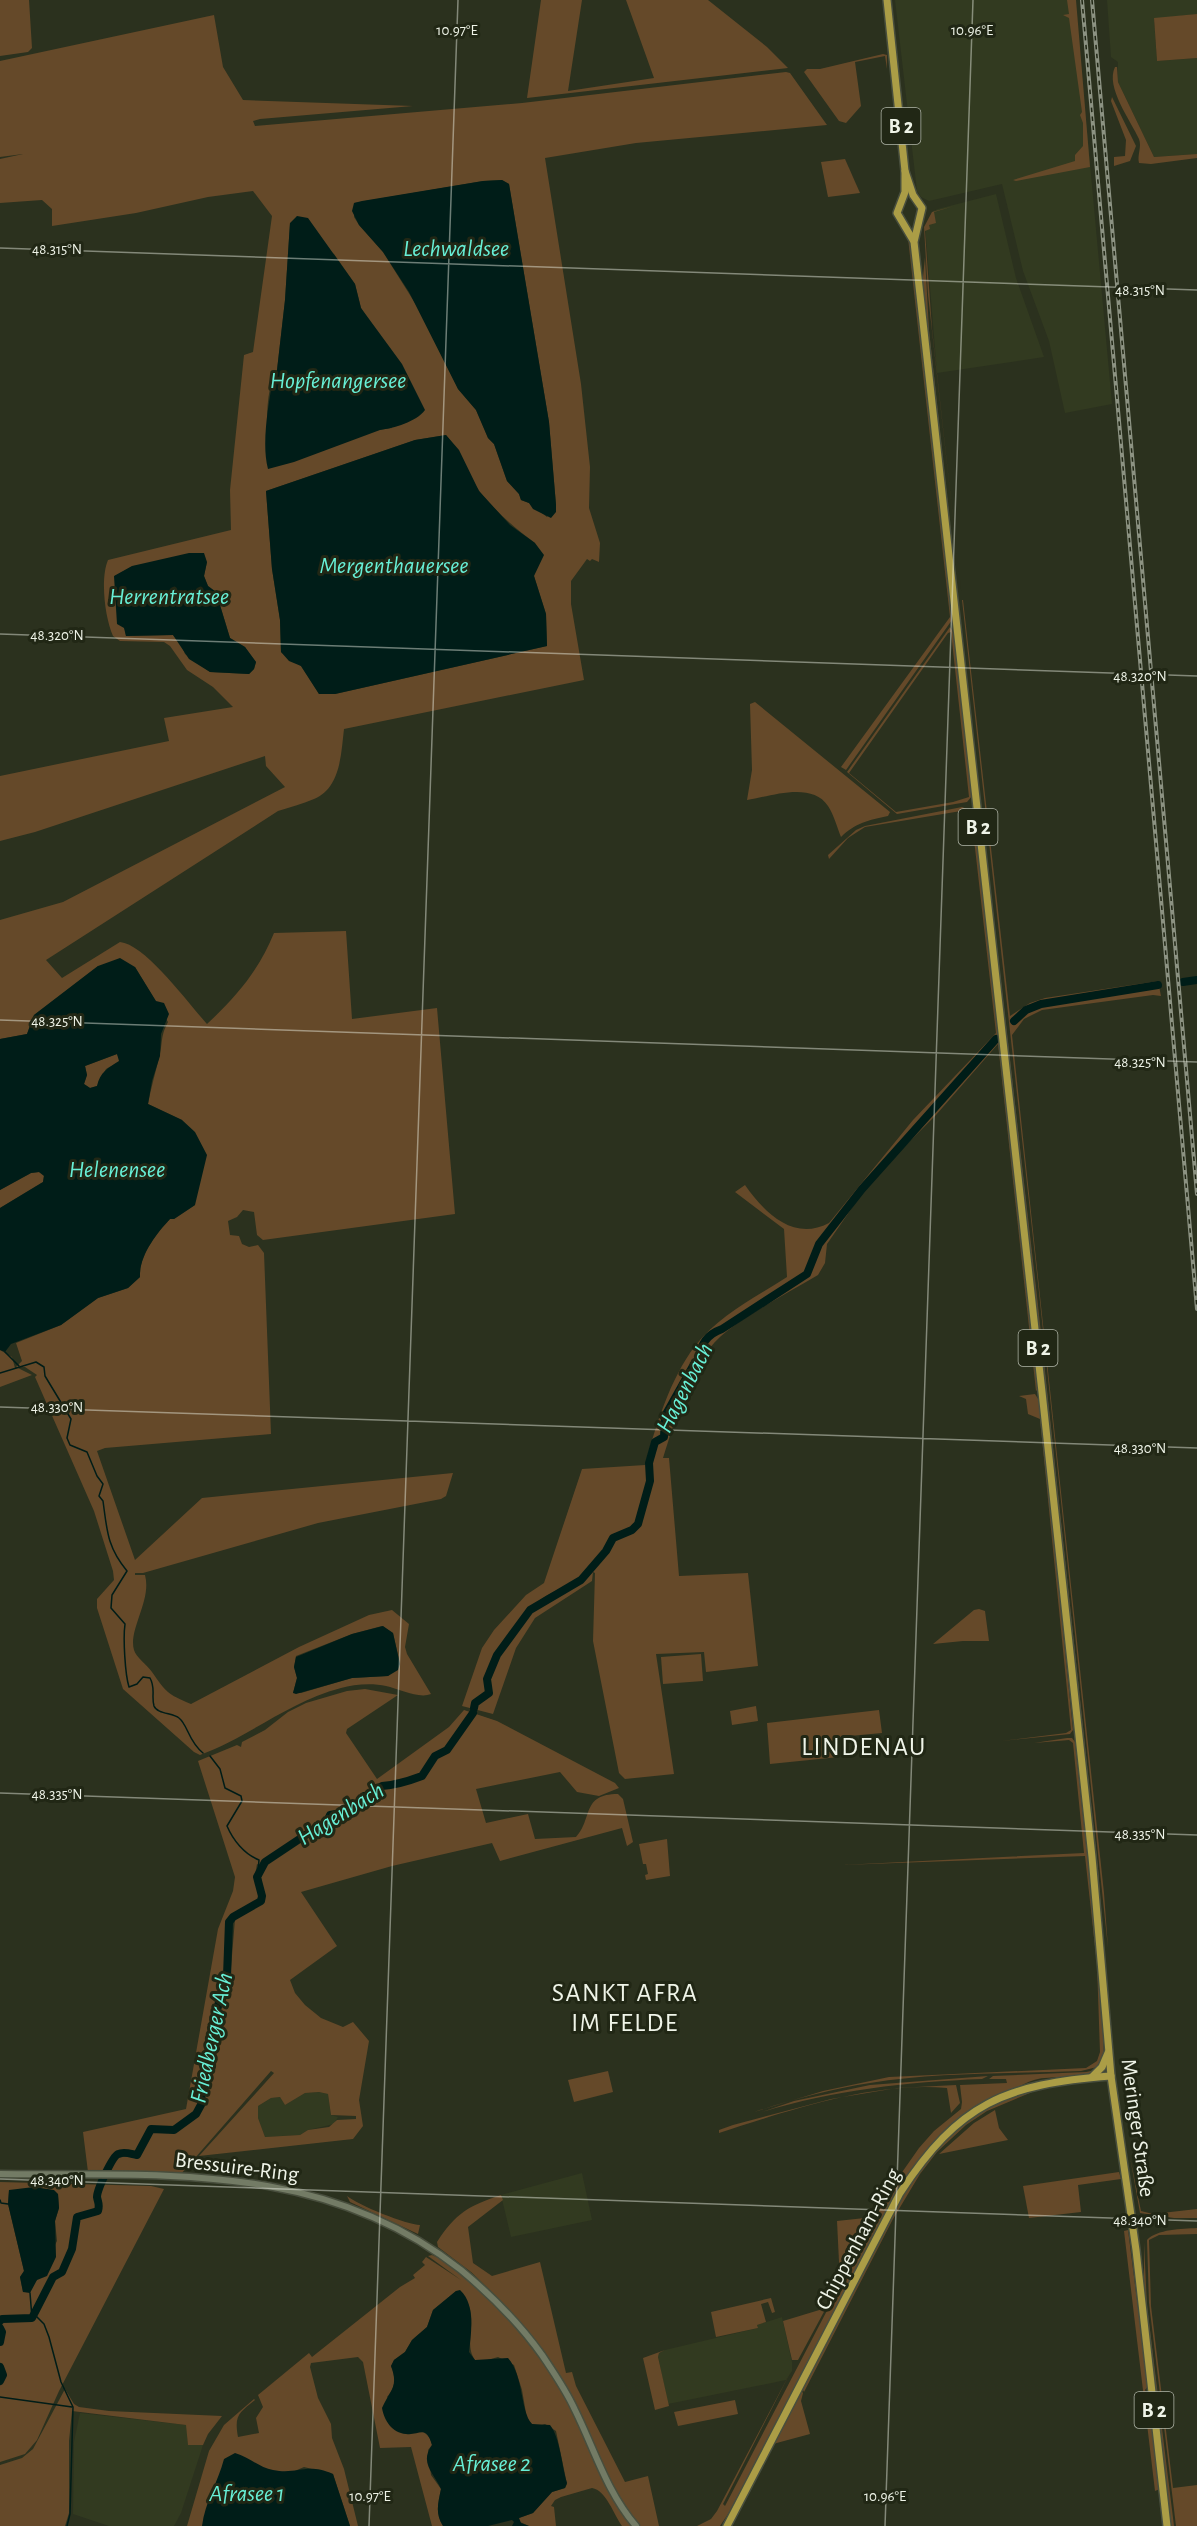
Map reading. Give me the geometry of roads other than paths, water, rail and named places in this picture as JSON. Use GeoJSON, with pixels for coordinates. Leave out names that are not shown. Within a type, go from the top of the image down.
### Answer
{"type":"FeatureCollection","features":[{"type":"Feature","properties":{"kind":"main road","name":"B 2"},"geometry":{"type":"LineString","coordinates":[[887,0],[905,171],[904,192],[897,211],[914,242]]}},
{"type":"Feature","properties":{"kind":"main road","name":"B 2"},"geometry":{"type":"LineString","coordinates":[[905,171],[911,191],[922,212],[914,242]]}},
{"type":"Feature","properties":{"kind":"main road"},"geometry":{"type":"LineString","coordinates":[[901,202],[908,198],[917,201]]}},
{"type":"Feature","properties":{"kind":"main road"},"geometry":{"type":"LineString","coordinates":[[901,220],[912,224],[919,219]]}},
{"type":"Feature","properties":{"kind":"main road","name":"Meringer Straße"},"geometry":{"type":"LineString","coordinates":[[914,242],[1004,1038],[1097,1904],[1111,2076],[1136,2250],[1167,2526]]}},
{"type":"Feature","properties":{"kind":"main road"},"geometry":{"type":"LineString","coordinates":[[1092,2078],[1102,2067],[1109,2050]]}},
{"type":"Feature","properties":{"kind":"main road","name":"Chippenham-Ring"},"geometry":{"type":"LineString","coordinates":[[727,2526],[900,2193],[930,2151],[960,2121],[998,2098],[1041,2084],[1111,2076]]}},
{"type":"Feature","properties":{"kind":"main road","name":"Bressuire-Ring"},"geometry":{"type":"LineString","coordinates":[[0,2174],[200,2177],[237,2180],[295,2190],[344,2204],[370,2214],[427,2245],[496,2301],[541,2354],[564,2389],[619,2503],[636,2526]]}},
{"type":"Feature","properties":{"kind":"water","name":"Lechwaldsee"},"geometry":{"type":"Polygon","coordinates":[[[502,180],[509,184],[549,422],[556,505],[556,512],[551,518],[521,500],[519,494],[507,481],[494,444],[488,438],[476,410],[458,389],[409,292],[383,252],[359,225],[352,211],[354,203],[362,201],[483,181],[502,180]]]}},
{"type":"Feature","properties":{"kind":"water","name":"Hopfenangersee"},"geometry":{"type":"Polygon","coordinates":[[[297,216],[308,218],[355,284],[361,308],[402,364],[425,410],[404,424],[380,430],[294,462],[268,469],[265,447],[266,423],[273,377],[277,370],[285,300],[290,223],[297,216]]]}},
{"type":"Feature","properties":{"kind":"water","name":"Mergenthauersee"},"geometry":{"type":"Polygon","coordinates":[[[446,435],[459,450],[479,491],[510,525],[535,543],[544,555],[534,576],[546,614],[547,646],[335,694],[319,694],[301,666],[289,661],[281,652],[280,620],[272,569],[266,491],[415,440],[446,435]]]}},
{"type":"Feature","properties":{"kind":"water","name":"Herrentratsee"},"geometry":{"type":"Polygon","coordinates":[[[189,553],[204,553],[207,562],[204,576],[208,586],[216,592],[230,638],[245,647],[256,662],[249,674],[210,672],[189,659],[173,635],[126,636],[124,628],[117,624],[114,576],[132,566],[189,553]]]}},
{"type":"Feature","properties":{"kind":"water","name":"Helenensee"},"geometry":{"type":"Polygon","coordinates":[[[120,958],[135,967],[156,1001],[164,1003],[169,1014],[161,1034],[160,1056],[148,1104],[182,1120],[195,1132],[207,1155],[195,1205],[174,1219],[170,1219],[159,1231],[145,1253],[140,1277],[128,1288],[98,1298],[61,1325],[11,1344],[5,1352],[0,1350],[0,1208],[43,1182],[44,1176],[39,1172],[31,1173],[0,1190],[0,1039],[27,1034],[34,1015],[98,966],[120,958]],[[117,1054],[85,1066],[87,1075],[84,1084],[90,1088],[97,1086],[102,1074],[119,1061],[117,1054]]]}},
{"type":"Feature","properties":{"kind":"water"},"geometry":{"type":"Polygon","coordinates":[[[383,1626],[393,1633],[400,1664],[398,1670],[388,1676],[352,1678],[293,1693],[297,1678],[294,1667],[296,1657],[352,1634],[383,1626]]]}},
{"type":"Feature","properties":{"kind":"water"},"geometry":{"type":"Polygon","coordinates":[[[34,2187],[54,2190],[58,2194],[59,2208],[55,2221],[56,2257],[47,2276],[37,2280],[30,2293],[23,2292],[20,2277],[24,2271],[8,2204],[9,2190],[34,2187]]]}},
{"type":"Feature","properties":{"kind":"water","name":"Afrasee 2"},"geometry":{"type":"Polygon","coordinates":[[[460,2290],[465,2296],[470,2311],[469,2352],[475,2360],[508,2358],[517,2374],[528,2418],[532,2424],[550,2425],[558,2444],[567,2483],[565,2488],[552,2492],[533,2513],[519,2518],[521,2523],[529,2526],[512,2526],[514,2522],[512,2520],[488,2526],[443,2526],[438,2513],[441,2489],[427,2463],[428,2451],[432,2445],[430,2439],[422,2432],[406,2434],[397,2431],[390,2425],[383,2413],[382,2408],[394,2384],[391,2366],[394,2360],[405,2352],[412,2340],[427,2327],[433,2310],[460,2290]]]}},
{"type":"Feature","properties":{"kind":"water","name":"Afrasee 1"},"geometry":{"type":"Polygon","coordinates":[[[235,2453],[273,2470],[316,2469],[333,2474],[350,2526],[202,2526],[224,2459],[235,2453]]]}},
{"type":"Feature","properties":{"kind":"waterway","name":"Hagenbach"},"geometry":{"type":"LineString","coordinates":[[1183,982],[1197,980]]}},
{"type":"Feature","properties":{"kind":"waterway","name":"Hagenbach"},"geometry":{"type":"LineString","coordinates":[[1014,1021],[1026,1010],[1041,1004],[1158,985]]}},
{"type":"Feature","properties":{"kind":"waterway","name":"Hagenbach"},"geometry":{"type":"LineString","coordinates":[[474,1708],[475,1703],[489,1693],[487,1679],[497,1655],[530,1610],[581,1580],[606,1551],[613,1538],[632,1530],[638,1524],[650,1481],[649,1463],[655,1442],[664,1437],[665,1416],[693,1366],[700,1359],[701,1349],[706,1340],[807,1274],[819,1244],[862,1189],[996,1039]]}},
{"type":"Feature","properties":{"kind":"waterway"},"geometry":{"type":"LineString","coordinates":[[5,1352],[19,1366]]}},
{"type":"Feature","properties":{"kind":"waterway"},"geometry":{"type":"LineString","coordinates":[[0,1373],[36,1362],[44,1367],[45,1376],[71,1419],[67,1438],[70,1445],[87,1452],[103,1484],[99,1496],[103,1501],[109,1538],[115,1554],[127,1571],[112,1595],[111,1608],[125,1624],[126,1674],[129,1687],[137,1684],[143,1677],[150,1678],[156,1709],[179,1718],[203,1753]]}},
{"type":"Feature","properties":{"kind":"waterway","name":"Friedberger Ach"},"geometry":{"type":"LineString","coordinates":[[0,2321],[2,2319],[32,2318],[53,2277],[62,2272],[72,2249],[77,2217],[98,2211],[98,2193],[115,2156],[123,2153],[137,2155],[151,2129],[174,2130],[196,2114],[202,2103],[201,2092],[208,2071],[214,2019],[227,1976],[229,1922],[233,1917],[261,1901],[262,1896],[257,1877],[265,1862],[316,1828],[325,1827],[330,1815],[354,1811],[364,1796],[372,1797],[382,1786],[402,1783],[422,1776],[435,1756],[447,1750],[473,1713]]}},
{"type":"Feature","properties":{"kind":"waterway","name":"Friedberger Ach"},"geometry":{"type":"LineString","coordinates":[[210,1756],[220,1769],[225,1788],[241,1796],[242,1801],[227,1826],[240,1846],[259,1860],[258,1871]]}},
{"type":"Feature","properties":{"kind":"waterway"},"geometry":{"type":"LineString","coordinates":[[0,2200],[1,2203],[8,2204]]}},
{"type":"Feature","properties":{"kind":"waterway"},"geometry":{"type":"LineString","coordinates":[[30,2293],[32,2318]]}},
{"type":"Feature","properties":{"kind":"waterway"},"geometry":{"type":"LineString","coordinates":[[34,2314],[44,2324],[61,2382],[73,2407],[70,2514],[67,2526]]}},
{"type":"Feature","properties":{"kind":"waterway","name":"Friedberger Ach"},"geometry":{"type":"LineString","coordinates":[[0,2328],[2,2332],[0,2342]]}},
{"type":"Feature","properties":{"kind":"waterway","name":"Friedberger Ach"},"geometry":{"type":"LineString","coordinates":[[0,2367],[3,2375],[0,2381]]}},
{"type":"Feature","properties":{"kind":"waterway"},"geometry":{"type":"LineString","coordinates":[[0,2397],[72,2407]]}},
{"type":"Feature","properties":{"kind":"railway"},"geometry":{"type":"LineString","coordinates":[[1082,0],[1197,1309]]}},
{"type":"Feature","properties":{"kind":"railway"},"geometry":{"type":"LineString","coordinates":[[1092,0],[1197,1194]]}},
{"type":"Feature","properties":{"kind":"district","name":"LINDENAU"},"geometry":{"type":"Point","coordinates":[864,1747]}},
{"type":"Feature","properties":{"kind":"district","name":"SANKT AFRA IM FELDE"},"geometry":{"type":"Point","coordinates":[625,2008]}}]}
